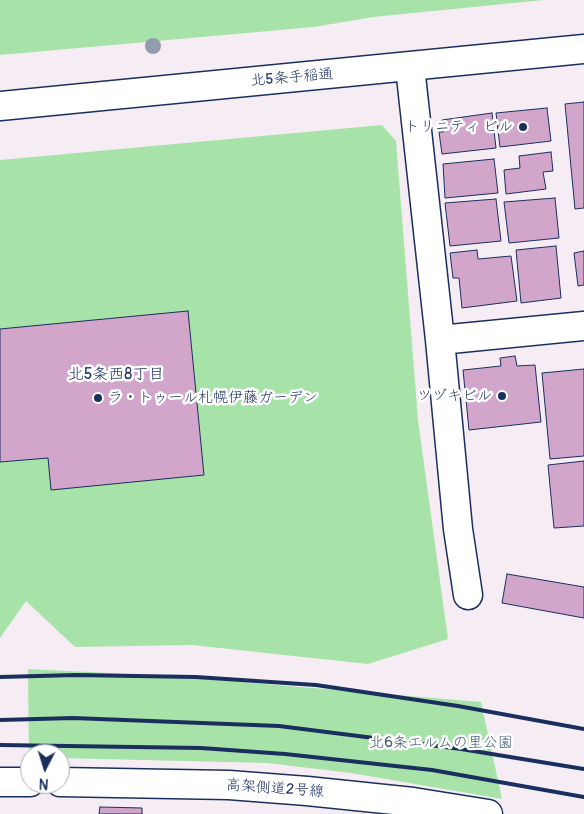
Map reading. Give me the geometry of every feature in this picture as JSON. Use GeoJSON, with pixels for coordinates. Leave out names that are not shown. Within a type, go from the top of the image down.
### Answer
{"type":"FeatureCollection","features":[{"type":"Feature","properties":{"kind":"street","name":"北5条手稲通"},"geometry":{"type":"LineString","coordinates":[[0,106],[584,49]]}},
{"type":"Feature","properties":{"kind":"street"},"geometry":{"type":"LineString","coordinates":[[410,67],[440,340],[458,529],[468,595]]}},
{"type":"Feature","properties":{"kind":"street"},"geometry":{"type":"LineString","coordinates":[[440,340],[584,326]]}},
{"type":"Feature","properties":{"kind":"street"},"geometry":{"type":"LineString","coordinates":[[0,782],[20,782]]}},
{"type":"Feature","properties":{"kind":"street","name":"高架側道2号線"},"geometry":{"type":"LineString","coordinates":[[70,782],[229,785],[308,802],[413,802],[488,814]]}},
{"type":"Feature","properties":{"kind":"green space"},"geometry":{"type":"Polygon","coordinates":[[[0,0],[544,0],[373,17],[314,27],[0,55],[0,0]]]}},
{"type":"Feature","properties":{"kind":"green space"},"geometry":{"type":"Polygon","coordinates":[[[382,125],[396,141],[418,420],[448,639],[368,664],[192,645],[75,647],[26,601],[0,638],[0,160],[382,125]]]}},
{"type":"Feature","properties":{"kind":"green space","name":"北6条エルムの里公園"},"geometry":{"type":"Polygon","coordinates":[[[28,669],[169,676],[481,702],[502,799],[351,773],[267,763],[70,758],[70,744],[29,744],[28,669]]]}},
{"type":"Feature","properties":{"kind":"building"},"geometry":{"type":"Polygon","coordinates":[[[584,102],[584,208],[575,209],[565,104],[584,102]]]}},
{"type":"Feature","properties":{"kind":"building","name":"トリニティ ビル"},"geometry":{"type":"Polygon","coordinates":[[[547,108],[551,141],[500,147],[496,113],[547,108]]]}},
{"type":"Feature","properties":{"kind":"building"},"geometry":{"type":"Polygon","coordinates":[[[492,113],[496,148],[442,154],[439,132],[443,132],[442,120],[492,113]]]}},
{"type":"Feature","properties":{"kind":"building"},"geometry":{"type":"Polygon","coordinates":[[[551,152],[553,171],[543,172],[546,189],[506,194],[504,170],[520,168],[519,156],[551,152]]]}},
{"type":"Feature","properties":{"kind":"building"},"geometry":{"type":"Polygon","coordinates":[[[494,159],[498,193],[445,198],[443,164],[494,159]]]}},
{"type":"Feature","properties":{"kind":"building"},"geometry":{"type":"Polygon","coordinates":[[[555,198],[559,238],[509,243],[504,202],[555,198]]]}},
{"type":"Feature","properties":{"kind":"building"},"geometry":{"type":"Polygon","coordinates":[[[496,199],[501,241],[450,246],[445,203],[496,199]]]}},
{"type":"Feature","properties":{"kind":"building"},"geometry":{"type":"Polygon","coordinates":[[[556,246],[561,298],[521,303],[516,250],[556,246]]]}},
{"type":"Feature","properties":{"kind":"building"},"geometry":{"type":"Polygon","coordinates":[[[477,250],[478,259],[511,256],[517,301],[462,308],[459,278],[453,278],[450,253],[477,250]]]}},
{"type":"Feature","properties":{"kind":"building"},"geometry":{"type":"Polygon","coordinates":[[[584,251],[584,285],[578,286],[574,253],[584,251]]]}},
{"type":"Feature","properties":{"kind":"building","name":"ラ・トゥール札幌伊藤ガーデン"},"geometry":{"type":"Polygon","coordinates":[[[188,311],[204,475],[51,490],[48,458],[0,462],[0,329],[188,311]]]}},
{"type":"Feature","properties":{"kind":"building","name":"ツヅキビル"},"geometry":{"type":"Polygon","coordinates":[[[515,356],[517,366],[535,365],[541,422],[469,430],[463,370],[501,366],[500,358],[515,356]]]}},
{"type":"Feature","properties":{"kind":"building"},"geometry":{"type":"Polygon","coordinates":[[[584,369],[584,456],[550,459],[542,373],[584,369]]]}},
{"type":"Feature","properties":{"kind":"building"},"geometry":{"type":"Polygon","coordinates":[[[584,461],[584,526],[554,528],[548,465],[584,461]]]}},
{"type":"Feature","properties":{"kind":"building"},"geometry":{"type":"Polygon","coordinates":[[[507,574],[584,587],[584,618],[502,603],[507,574]]]}},
{"type":"Feature","properties":{"kind":"building"},"geometry":{"type":"Polygon","coordinates":[[[100,807],[142,808],[142,814],[99,814],[100,807]]]}},
{"type":"Feature","properties":{"kind":"railway"},"geometry":{"type":"LineString","coordinates":[[0,677],[76,675],[196,677],[316,685],[458,706],[584,729]]}},
{"type":"Feature","properties":{"kind":"railway"},"geometry":{"type":"LineString","coordinates":[[0,720],[73,718],[279,726],[461,749],[584,769]]}},
{"type":"Feature","properties":{"kind":"railway"},"geometry":{"type":"LineString","coordinates":[[0,745],[201,748],[285,754],[432,770],[584,797]]}},
{"type":"Feature","properties":{"kind":"place","name":"トリニティ ビル"},"geometry":{"type":"Point","coordinates":[523,127]}},
{"type":"Feature","properties":{"kind":"place","name":"ツヅキビル"},"geometry":{"type":"Point","coordinates":[502,396]}},
{"type":"Feature","properties":{"kind":"place","name":"ラ・トゥール札幌伊藤ガーデン"},"geometry":{"type":"Point","coordinates":[98,398]}},
{"type":"Feature","properties":{"kind":"district","name":"北5条西8丁目"},"geometry":{"type":"Point","coordinates":[116,375]}}]}
